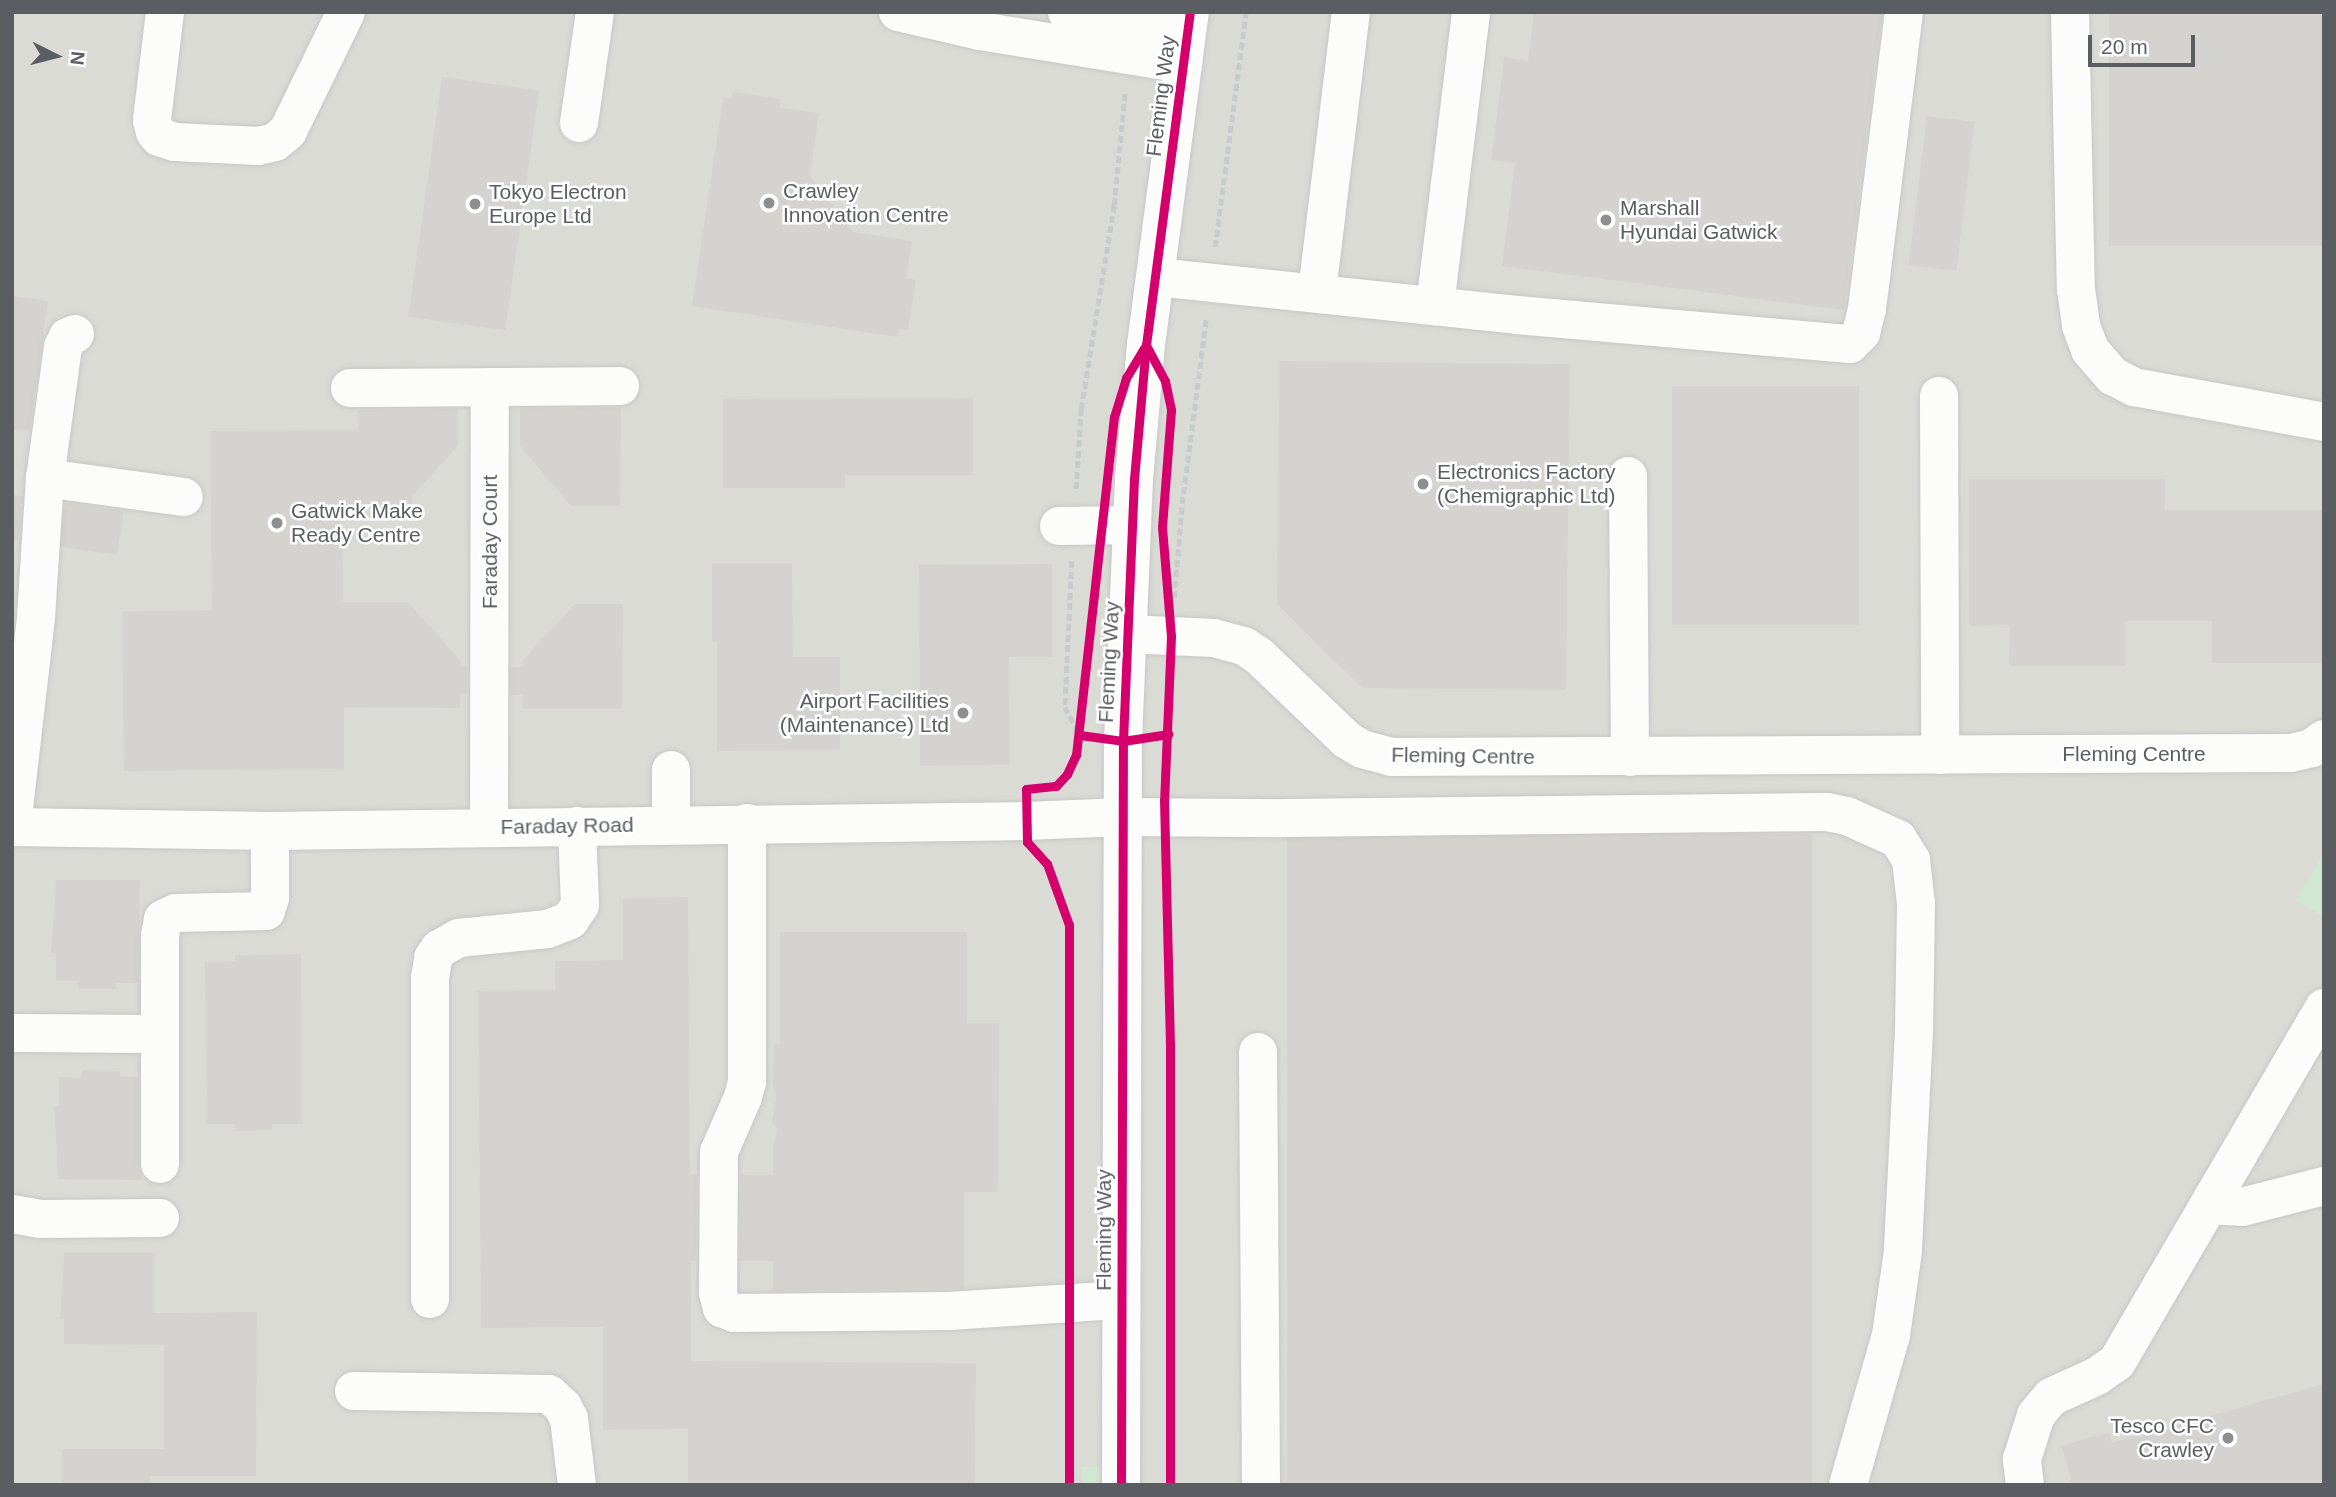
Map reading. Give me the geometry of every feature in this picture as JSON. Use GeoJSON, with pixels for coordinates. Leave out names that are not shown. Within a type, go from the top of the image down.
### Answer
{"type":"FeatureCollection","features":[{"type":"Feature","properties":{"kind":"street"},"geometry":{"type":"LineString","coordinates":[[165,12],[152,120],[159,137],[175,142],[258,146],[275,142],[288,131],[346,12]]}},
{"type":"Feature","properties":{"kind":"street"},"geometry":{"type":"LineString","coordinates":[[579,123],[595,12]]}},
{"type":"Feature","properties":{"kind":"street"},"geometry":{"type":"LineString","coordinates":[[898,12],[980,31],[1129,55],[1187,35]]}},
{"type":"Feature","properties":{"kind":"street"},"geometry":{"type":"LineString","coordinates":[[1067,12],[1187,35]]}},
{"type":"Feature","properties":{"kind":"street"},"geometry":{"type":"LineString","coordinates":[[1317,292],[1351,12]]}},
{"type":"Feature","properties":{"kind":"street"},"geometry":{"type":"LineString","coordinates":[[1435,306],[1471,12]]}},
{"type":"Feature","properties":{"kind":"street"},"geometry":{"type":"LineString","coordinates":[[1156,277],[1828,344],[1850,344],[1856,340],[1864,324],[1867,309],[1904,12]]}},
{"type":"Feature","properties":{"kind":"street"},"geometry":{"type":"LineString","coordinates":[[2070,12],[2076,289],[2081,326],[2090,350],[2113,376],[2134,387],[2324,422]]}},
{"type":"Feature","properties":{"kind":"street","name":"Fleming Way"},"geometry":{"type":"LineString","coordinates":[[1121,1485],[1123,741],[1132,525],[1146,345],[1187,35]]}},
{"type":"Feature","properties":{"kind":"street"},"geometry":{"type":"LineString","coordinates":[[12,827],[36,618],[45,478],[63,346],[68,337],[75,334]]}},
{"type":"Feature","properties":{"kind":"street"},"geometry":{"type":"LineString","coordinates":[[350,388],[620,386]]}},
{"type":"Feature","properties":{"kind":"street","name":"Faraday Court"},"geometry":{"type":"LineString","coordinates":[[489,827],[490,387]]}},
{"type":"Feature","properties":{"kind":"street"},"geometry":{"type":"LineString","coordinates":[[1939,396],[1940,755]]}},
{"type":"Feature","properties":{"kind":"street"},"geometry":{"type":"LineString","coordinates":[[1628,476],[1630,757]]}},
{"type":"Feature","properties":{"kind":"street"},"geometry":{"type":"LineString","coordinates":[[45,478],[184,498]]}},
{"type":"Feature","properties":{"kind":"street"},"geometry":{"type":"LineString","coordinates":[[1066,526],[1132,525]]}},
{"type":"Feature","properties":{"kind":"street","name":"Fleming Centre"},"geometry":{"type":"LineString","coordinates":[[1128,634],[1214,638],[1244,646],[1259,656],[1340,734],[1372,753],[1401,757],[2291,753],[2312,748],[2324,739]]}},
{"type":"Feature","properties":{"kind":"street"},"geometry":{"type":"LineString","coordinates":[[671,770],[671,824]]}},
{"type":"Feature","properties":{"kind":"street","name":"Faraday Road"},"geometry":{"type":"LineString","coordinates":[[12,827],[270,831],[1123,817],[1286,818],[1828,812],[1847,816],[1898,839],[1911,860],[1916,904],[1914,1031],[1903,1251],[1891,1335],[1848,1485]]}},
{"type":"Feature","properties":{"kind":"street"},"geometry":{"type":"LineString","coordinates":[[747,823],[747,1082],[719,1152],[718,1293],[722,1308],[734,1313],[949,1311],[1121,1300]]}},
{"type":"Feature","properties":{"kind":"street"},"geometry":{"type":"LineString","coordinates":[[430,1298],[433,958],[439,949],[458,938],[548,929],[570,920],[580,905],[577,826]]}},
{"type":"Feature","properties":{"kind":"street"},"geometry":{"type":"LineString","coordinates":[[160,1164],[160,936],[163,919],[176,913],[266,911],[270,898],[270,831]]}},
{"type":"Feature","properties":{"kind":"street"},"geometry":{"type":"LineString","coordinates":[[2025,1485],[2022,1459],[2036,1415],[2051,1397],[2097,1376],[2117,1362],[2324,1008]]}},
{"type":"Feature","properties":{"kind":"street"},"geometry":{"type":"LineString","coordinates":[[22,1033],[160,1034]]}},
{"type":"Feature","properties":{"kind":"street"},"geometry":{"type":"LineString","coordinates":[[1258,1052],[1261,1485]]}},
{"type":"Feature","properties":{"kind":"street"},"geometry":{"type":"LineString","coordinates":[[2212,1199],[2225,1206],[2242,1207],[2324,1186]]}},
{"type":"Feature","properties":{"kind":"street"},"geometry":{"type":"LineString","coordinates":[[12,1214],[41,1219],[160,1218]]}},
{"type":"Feature","properties":{"kind":"street"},"geometry":{"type":"LineString","coordinates":[[354,1391],[549,1394],[563,1407],[569,1419],[576,1485]]}},
{"type":"Feature","properties":{"kind":"path"},"geometry":{"type":"LineString","coordinates":[[1171,636],[1182,503],[1246,12]]}},
{"type":"Feature","properties":{"kind":"path"},"geometry":{"type":"LineString","coordinates":[[1079,740],[1065,707],[1066,526],[1081,409],[1114,205],[1129,55]]}},
{"type":"Feature","properties":{"kind":"path"},"geometry":{"type":"LineString","coordinates":[[1165,574],[1171,636]]}},
{"type":"Feature","properties":{"kind":"path"},"geometry":{"type":"LineString","coordinates":[[1079,740],[1082,721]]}},
{"type":"Feature","properties":{"kind":"path"},"geometry":{"type":"LineString","coordinates":[[1079,740],[1123,741]]}},
{"type":"Feature","properties":{"kind":"shaded area"},"geometry":{"type":"Polygon","coordinates":[[[12,12],[2324,12],[2324,1485],[12,1485],[12,12]]]}},
{"type":"Feature","properties":{"kind":"green space"},"geometry":{"type":"Polygon","coordinates":[[[2324,852],[2324,917],[2296,900],[2324,852]]]}},
{"type":"Feature","properties":{"kind":"green space"},"geometry":{"type":"Polygon","coordinates":[[[1082,1467],[1100,1467],[1100,1485],[1082,1485],[1082,1467]]]}},
{"type":"Feature","properties":{"kind":"building"},"geometry":{"type":"Polygon","coordinates":[[[1534,12],[1882,12],[1844,310],[1502,266],[1515,163],[1491,160],[1504,57],[1528,61],[1534,12]]]}},
{"type":"Feature","properties":{"kind":"building"},"geometry":{"type":"Polygon","coordinates":[[[2109,12],[2324,12],[2324,246],[2109,246],[2109,12]]]}},
{"type":"Feature","properties":{"kind":"building","name":"Tokyo Electron Europe Ltd"},"geometry":{"type":"Polygon","coordinates":[[[442,77],[539,91],[505,330],[408,317],[442,77]]]}},
{"type":"Feature","properties":{"kind":"building","name":"Crawley Innovation Centre"},"geometry":{"type":"Polygon","coordinates":[[[732,92],[781,99],[780,108],[819,113],[810,175],[853,232],[912,241],[906,278],[916,280],[908,330],[899,329],[898,337],[692,306],[723,98],[731,99],[732,92]]]}},
{"type":"Feature","properties":{"kind":"building"},"geometry":{"type":"Polygon","coordinates":[[[1927,116],[1975,122],[1956,271],[1909,265],[1927,116]]]}},
{"type":"Feature","properties":{"kind":"building"},"geometry":{"type":"Polygon","coordinates":[[[12,296],[48,301],[29,431],[12,430],[12,296]]]}},
{"type":"Feature","properties":{"kind":"building","name":"Electronics Factory (Chemigraphic Ltd)"},"geometry":{"type":"Polygon","coordinates":[[[1279,361],[1570,364],[1566,690],[1362,688],[1277,604],[1279,361]]]}},
{"type":"Feature","properties":{"kind":"building"},"geometry":{"type":"Polygon","coordinates":[[[1672,386],[1859,386],[1859,625],[1672,625],[1672,386]]]}},
{"type":"Feature","properties":{"kind":"building"},"geometry":{"type":"Polygon","coordinates":[[[973,398],[973,475],[845,475],[845,488],[723,488],[723,399],[973,398]]]}},
{"type":"Feature","properties":{"kind":"building"},"geometry":{"type":"Polygon","coordinates":[[[621,408],[620,506],[571,506],[520,446],[520,409],[621,408]]]}},
{"type":"Feature","properties":{"kind":"building","name":"Gatwick Make Ready Centre"},"geometry":{"type":"Polygon","coordinates":[[[458,409],[458,446],[412,496],[412,504],[342,504],[343,602],[408,602],[460,660],[460,666],[467,666],[467,694],[460,694],[460,708],[344,707],[344,769],[124,771],[122,611],[212,610],[210,431],[358,430],[358,410],[458,409]]]}},
{"type":"Feature","properties":{"kind":"building"},"geometry":{"type":"Polygon","coordinates":[[[1969,479],[2165,479],[2165,510],[2324,510],[2324,663],[2212,663],[2212,621],[2126,621],[2126,666],[2009,666],[2010,625],[1969,626],[1969,479]]]}},
{"type":"Feature","properties":{"kind":"building"},"geometry":{"type":"Polygon","coordinates":[[[12,495],[22,496],[19,540],[12,539],[12,495]]]}},
{"type":"Feature","properties":{"kind":"building"},"geometry":{"type":"Polygon","coordinates":[[[65,503],[123,511],[117,555],[59,547],[65,503]]]}},
{"type":"Feature","properties":{"kind":"building"},"geometry":{"type":"Polygon","coordinates":[[[712,563],[792,563],[793,657],[840,657],[840,750],[717,751],[717,642],[712,642],[712,563]]]}},
{"type":"Feature","properties":{"kind":"building"},"geometry":{"type":"Polygon","coordinates":[[[1052,564],[1052,657],[1009,657],[1010,765],[920,766],[919,565],[1052,564]]]}},
{"type":"Feature","properties":{"kind":"building"},"geometry":{"type":"Polygon","coordinates":[[[575,604],[623,604],[622,709],[522,709],[522,695],[511,695],[511,667],[522,667],[522,661],[575,604]]]}},
{"type":"Feature","properties":{"kind":"building"},"geometry":{"type":"Polygon","coordinates":[[[1287,834],[1812,834],[1812,1485],[1287,1485],[1287,834]]]}},
{"type":"Feature","properties":{"kind":"building"},"geometry":{"type":"Polygon","coordinates":[[[56,880],[140,880],[138,983],[116,983],[116,989],[78,989],[78,981],[56,981],[56,953],[51,953],[56,880]]]}},
{"type":"Feature","properties":{"kind":"building"},"geometry":{"type":"Polygon","coordinates":[[[688,897],[690,1174],[697,1174],[696,1261],[691,1261],[691,1361],[976,1363],[975,1485],[688,1485],[688,1429],[603,1430],[603,1327],[481,1328],[478,991],[555,990],[555,961],[623,960],[623,898],[688,897]]]}},
{"type":"Feature","properties":{"kind":"building"},"geometry":{"type":"Polygon","coordinates":[[[780,932],[967,932],[967,1023],[999,1023],[998,1192],[964,1192],[964,1288],[773,1291],[773,1261],[740,1261],[741,1175],[773,1175],[773,1148],[777,1129],[772,1122],[776,1099],[773,1085],[774,1044],[780,1044],[780,932]]]}},
{"type":"Feature","properties":{"kind":"building"},"geometry":{"type":"Polygon","coordinates":[[[301,954],[302,1124],[272,1124],[272,1130],[235,1131],[235,1124],[207,1124],[205,962],[235,961],[235,955],[301,954]]]}},
{"type":"Feature","properties":{"kind":"building"},"geometry":{"type":"Polygon","coordinates":[[[82,1070],[120,1071],[120,1077],[138,1077],[138,1164],[142,1180],[58,1179],[54,1106],[59,1106],[59,1077],[81,1078],[82,1070]]]}},
{"type":"Feature","properties":{"kind":"building"},"geometry":{"type":"Polygon","coordinates":[[[64,1253],[154,1253],[154,1313],[257,1312],[256,1476],[150,1476],[150,1485],[62,1485],[62,1449],[164,1449],[164,1345],[64,1344],[64,1319],[60,1319],[64,1253]]]}},
{"type":"Feature","properties":{"kind":"building","name":"Tesco CFC Crawley"},"geometry":{"type":"Polygon","coordinates":[[[2324,1384],[2324,1485],[2072,1485],[2062,1446],[2109,1432],[2112,1443],[2324,1384]]]}},
{"type":"Feature","properties":{"kind":"cycle path"},"geometry":{"type":"LineString","coordinates":[[1121,1485],[1123,741],[1134,479],[1146,345],[1190,12]]}},
{"type":"Feature","properties":{"kind":"cycle path"},"geometry":{"type":"LineString","coordinates":[[1146,345],[1165,381],[1171,410],[1162,527],[1171,636],[1164,800],[1170,1045],[1170,1485]]}},
{"type":"Feature","properties":{"kind":"cycle path"},"geometry":{"type":"LineString","coordinates":[[1069,1485],[1069,925],[1047,864],[1027,842],[1026,789],[1056,786],[1067,774],[1076,755],[1114,417],[1126,378],[1144,348]]}},
{"type":"Feature","properties":{"kind":"cycle path"},"geometry":{"type":"LineString","coordinates":[[1080,735],[1123,741],[1168,734]]}},
{"type":"Feature","properties":{"kind":"place","name":"Crawley Innovation Centre"},"geometry":{"type":"Point","coordinates":[769,203]}},
{"type":"Feature","properties":{"kind":"place","name":"Tokyo Electron Europe Ltd"},"geometry":{"type":"Point","coordinates":[475,204]}},
{"type":"Feature","properties":{"kind":"place","name":"Marshall Hyundai Gatwick"},"geometry":{"type":"Point","coordinates":[1606,220]}},
{"type":"Feature","properties":{"kind":"place","name":"Electronics Factory (Chemigraphic Ltd)"},"geometry":{"type":"Point","coordinates":[1423,484]}},
{"type":"Feature","properties":{"kind":"place","name":"Gatwick Make Ready Centre"},"geometry":{"type":"Point","coordinates":[277,523]}},
{"type":"Feature","properties":{"kind":"place","name":"Airport Facilities (Maintenance) Ltd"},"geometry":{"type":"Point","coordinates":[963,713]}},
{"type":"Feature","properties":{"kind":"place","name":"Tesco CFC Crawley"},"geometry":{"type":"Point","coordinates":[2228,1438]}}]}
